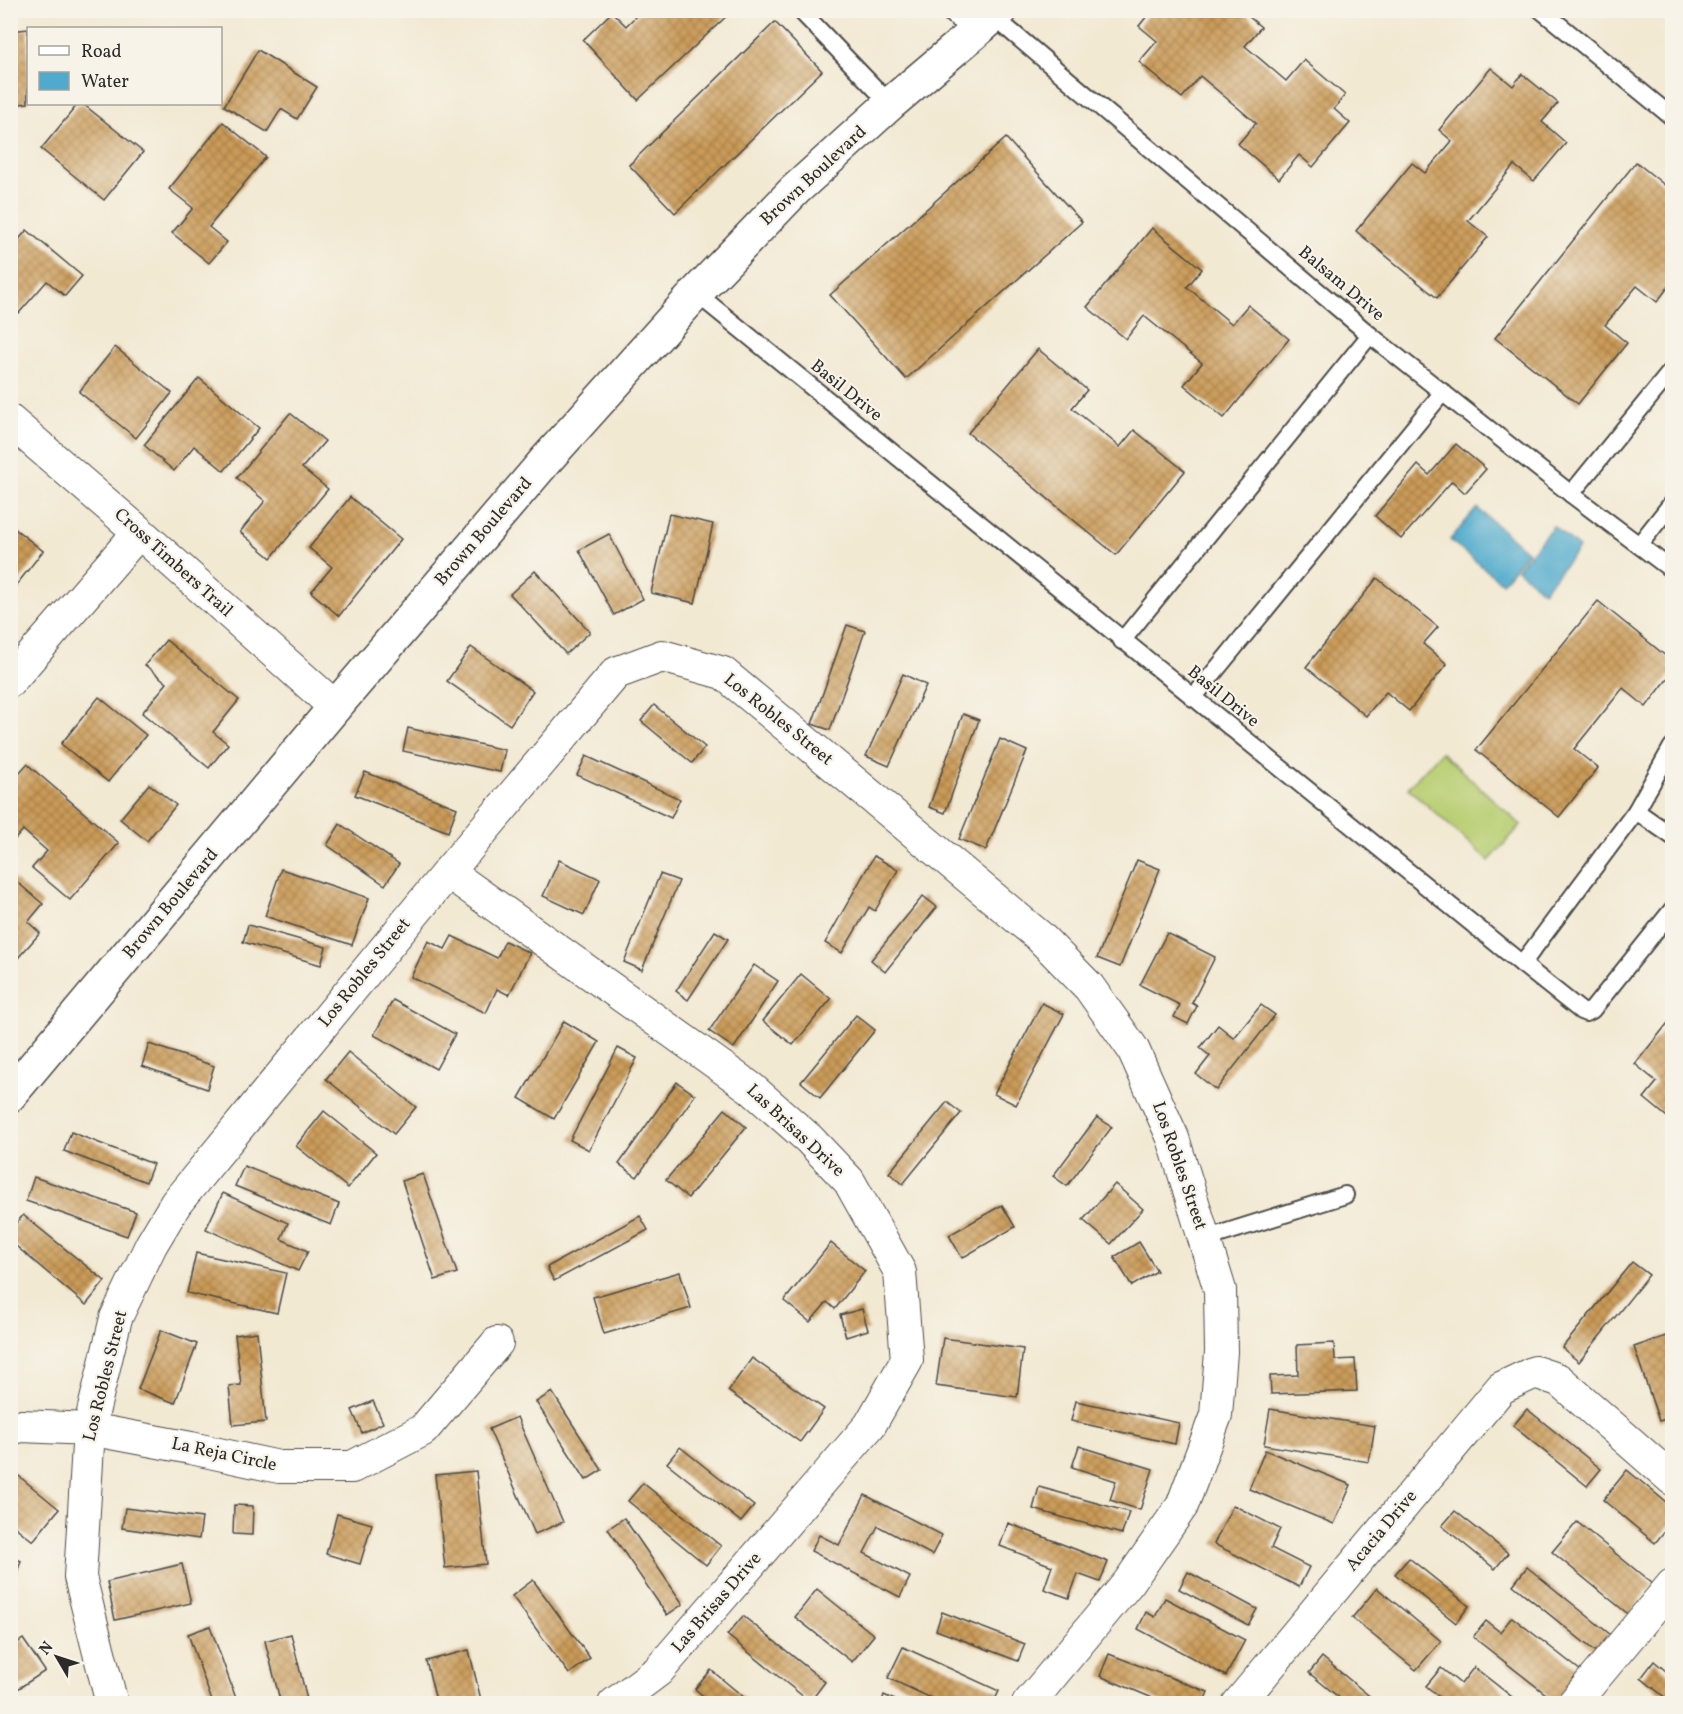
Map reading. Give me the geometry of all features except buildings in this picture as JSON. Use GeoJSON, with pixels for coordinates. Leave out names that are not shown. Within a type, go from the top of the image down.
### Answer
{"type":"FeatureCollection","features":[{"type":"Feature","properties":{"kind":"street","name":"Brown Boulevard"},"geometry":{"type":"LineString","coordinates":[[10,1095],[335,707],[546,460],[696,293],[795,190],[890,104],[990,20]]}},
{"type":"Feature","properties":{"kind":"street","name":"Cross Timbers Trail"},"geometry":{"type":"LineString","coordinates":[[10,421],[139,532],[335,707]]}},
{"type":"Feature","properties":{"kind":"street"},"geometry":{"type":"LineString","coordinates":[[10,681],[139,532]]}},
{"type":"Feature","properties":{"kind":"street","name":"Los Robles Street"},"geometry":{"type":"LineString","coordinates":[[112,1704],[80,1577],[89,1429],[116,1318],[151,1245],[176,1203],[616,672],[662,656],[723,673],[1039,936],[1089,987],[1133,1049],[1173,1138],[1220,1290],[1221,1352],[1216,1415],[1182,1506],[1130,1581],[1028,1704]]}},
{"type":"Feature","properties":{"kind":"street","name":"Las Brisas Drive"},"geometry":{"type":"LineString","coordinates":[[448,872],[751,1088],[809,1139],[849,1181],[900,1272],[907,1360],[870,1425],[658,1671],[614,1704]]}},
{"type":"Feature","properties":{"kind":"street","name":"La Reja Circle"},"geometry":{"type":"LineString","coordinates":[[10,1429],[21,1426],[89,1429],[279,1467],[352,1467],[423,1430],[497,1343]]}},
{"type":"Feature","properties":{"kind":"street","name":"Acacia Drive"},"geometry":{"type":"LineString","coordinates":[[1238,1704],[1501,1388],[1535,1372],[1559,1380],[1672,1479]]}},
{"type":"Feature","properties":{"kind":"street"},"geometry":{"type":"LineString","coordinates":[[1574,1704],[1672,1585]]}},
{"type":"Feature","properties":{"kind":"lane","name":"Balsam Drive"},"geometry":{"type":"LineString","coordinates":[[947,10],[990,20],[1370,335],[1571,494],[1672,570]]}},
{"type":"Feature","properties":{"kind":"lane"},"geometry":{"type":"LineString","coordinates":[[1541,10],[1672,117]]}},
{"type":"Feature","properties":{"kind":"lane"},"geometry":{"type":"LineString","coordinates":[[803,11],[890,104]]}},
{"type":"Feature","properties":{"kind":"lane","name":"Basil Drive"},"geometry":{"type":"LineString","coordinates":[[696,293],[1122,641],[1581,1011],[1593,1011],[1672,910]]}},
{"type":"Feature","properties":{"kind":"lane"},"geometry":{"type":"LineString","coordinates":[[1122,641],[1370,335]]}},
{"type":"Feature","properties":{"kind":"lane"},"geometry":{"type":"LineString","coordinates":[[1571,494],[1672,370]]}},
{"type":"Feature","properties":{"kind":"lane"},"geometry":{"type":"LineString","coordinates":[[1193,698],[1443,392]]}},
{"type":"Feature","properties":{"kind":"lane"},"geometry":{"type":"LineString","coordinates":[[1639,545],[1672,503]]}},
{"type":"Feature","properties":{"kind":"lane"},"geometry":{"type":"LineString","coordinates":[[1522,964],[1636,811],[1672,747]]}},
{"type":"Feature","properties":{"kind":"lane"},"geometry":{"type":"LineString","coordinates":[[1636,811],[1672,836]]}},
{"type":"Feature","properties":{"kind":"lane"},"geometry":{"type":"LineString","coordinates":[[1205,1239],[1345,1195]]}},
{"type":"Feature","properties":{"kind":"green space"},"geometry":{"type":"Polygon","coordinates":[[[1441,752],[1521,825],[1489,861],[1408,788],[1441,752]]]}},
{"type":"Feature","properties":{"kind":"water"},"geometry":{"type":"Polygon","coordinates":[[[1477,508],[1528,552],[1502,583],[1450,540],[1477,508]]]}},
{"type":"Feature","properties":{"kind":"water"},"geometry":{"type":"Polygon","coordinates":[[[1553,526],[1579,548],[1543,591],[1517,569],[1553,526]]]}}]}
